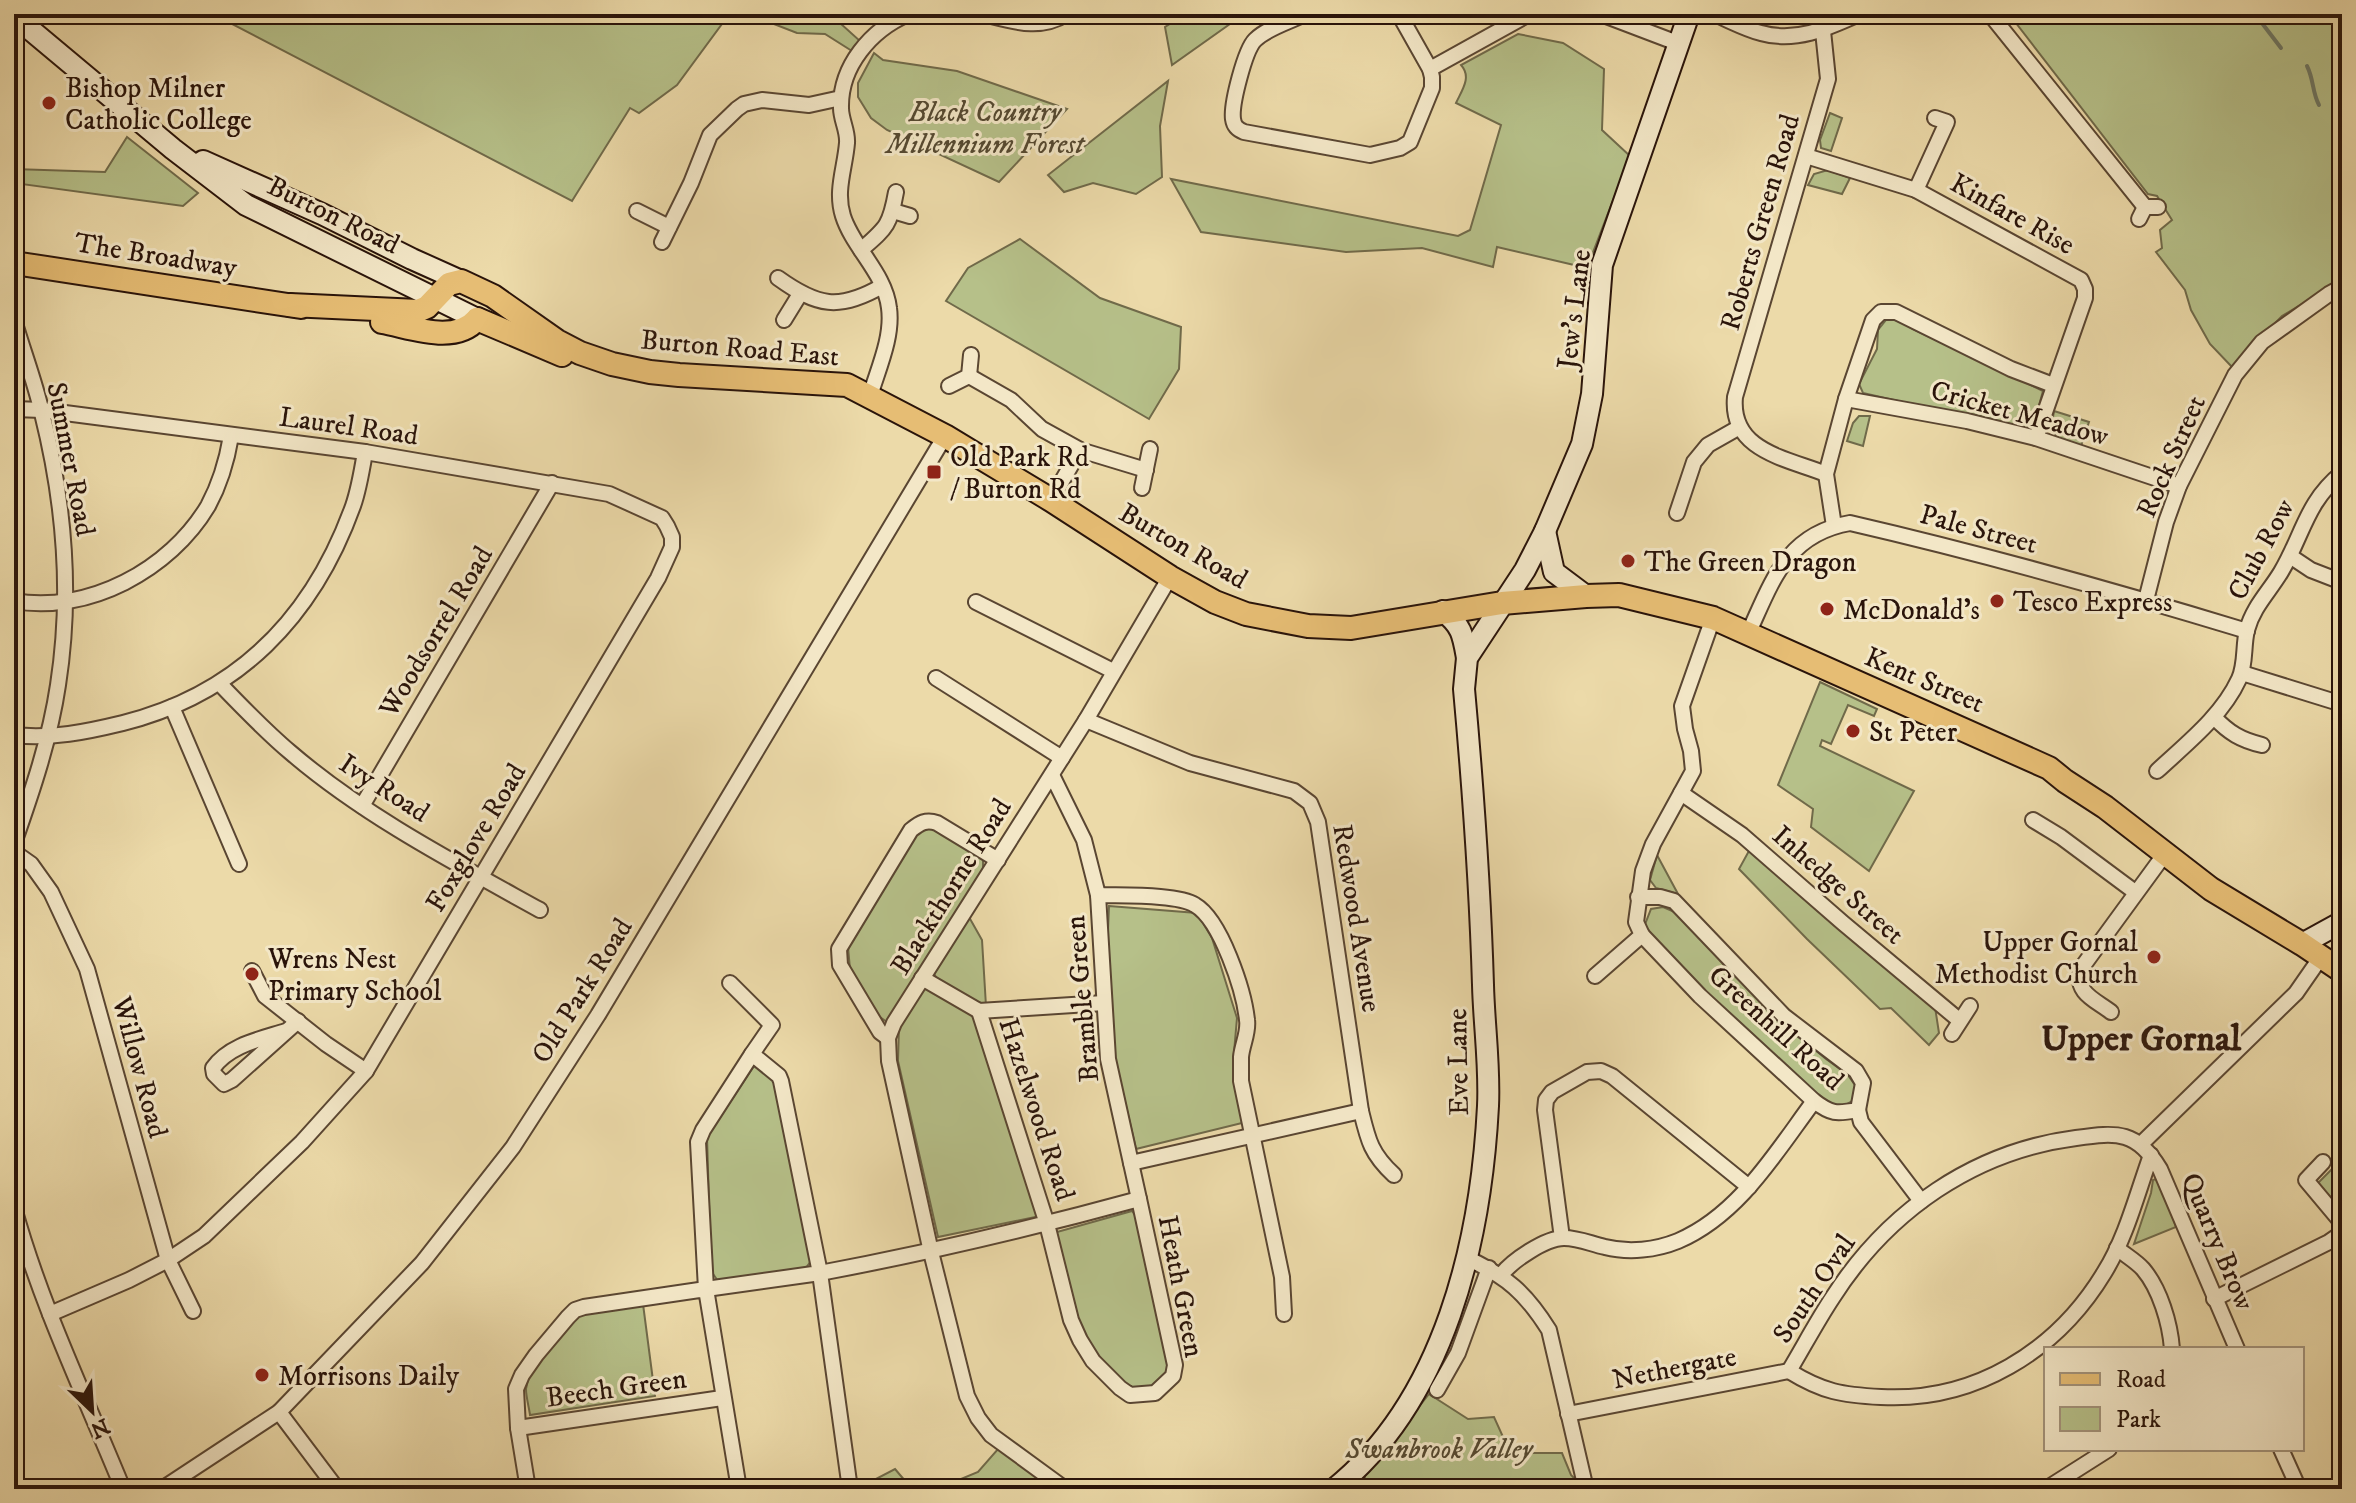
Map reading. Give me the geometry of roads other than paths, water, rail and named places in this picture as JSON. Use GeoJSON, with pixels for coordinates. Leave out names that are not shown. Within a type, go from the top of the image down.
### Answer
{"type":"FeatureCollection","features":[{"type":"Feature","properties":{"kind":"main road","name":"Jew's Lane"},"geometry":{"type":"LineString","coordinates":[[1502,603],[1525,570],[1545,531],[1582,444],[1592,394],[1602,265],[1689,14]]}},
{"type":"Feature","properties":{"kind":"main road","name":"Burton Road"},"geometry":{"type":"LineString","coordinates":[[14,16],[173,149],[246,205],[477,319]]}},
{"type":"Feature","properties":{"kind":"main road","name":"Burton Road"},"geometry":{"type":"LineString","coordinates":[[173,149],[346,225],[468,285]]}},
{"type":"Feature","properties":{"kind":"main road"},"geometry":{"type":"LineString","coordinates":[[346,225],[342,242],[387,266],[402,281]]}},
{"type":"Feature","properties":{"kind":"main road","name":"The Broadway"},"geometry":{"type":"LineString","coordinates":[[14,263],[290,305],[436,332],[456,333],[467,329],[477,319]]}},
{"type":"Feature","properties":{"kind":"main road","name":"The Broadway"},"geometry":{"type":"LineString","coordinates":[[290,305],[418,311],[427,307],[449,284],[468,285]]}},
{"type":"Feature","properties":{"kind":"main road"},"geometry":{"type":"LineString","coordinates":[[468,285],[477,319]]}},
{"type":"Feature","properties":{"kind":"main road","name":"Burton Road East"},"geometry":{"type":"LineString","coordinates":[[468,285],[493,296],[557,341],[612,364],[679,375],[847,385],[870,396]]}},
{"type":"Feature","properties":{"kind":"main road","name":"Burton Road East"},"geometry":{"type":"LineString","coordinates":[[477,319],[578,362],[629,377],[710,389],[845,399],[870,396]]}},
{"type":"Feature","properties":{"kind":"main road","name":"Burton Road"},"geometry":{"type":"LineString","coordinates":[[870,396],[945,436],[1170,577],[1215,602],[1246,614],[1308,626],[1351,628],[1502,603]]}},
{"type":"Feature","properties":{"kind":"main road"},"geometry":{"type":"LineString","coordinates":[[1545,531],[1554,572],[1586,596]]}},
{"type":"Feature","properties":{"kind":"main road","name":"Kent Street"},"geometry":{"type":"LineString","coordinates":[[1502,603],[1619,595],[1713,618],[2039,762],[2105,807],[2211,889],[2342,971]]}},
{"type":"Feature","properties":{"kind":"main road","name":"Eve Lane"},"geometry":{"type":"LineString","coordinates":[[1334,1489],[1376,1448],[1407,1407],[1430,1364],[1453,1306],[1467,1258],[1482,1179],[1488,1077],[1481,899],[1464,689],[1467,658],[1502,603]]}},
{"type":"Feature","properties":{"kind":"main road"},"geometry":{"type":"LineString","coordinates":[[1443,611],[1463,633],[1467,658]]}},
{"type":"Feature","properties":{"kind":"main road"},"geometry":{"type":"LineString","coordinates":[[2302,944],[2342,922]]}},
{"type":"Feature","properties":{"kind":"street"},"geometry":{"type":"LineString","coordinates":[[870,396],[888,334],[890,309],[882,286],[842,215],[840,186],[847,143],[841,98],[845,81],[867,43],[889,18],[908,14]]}},
{"type":"Feature","properties":{"kind":"street"},"geometry":{"type":"LineString","coordinates":[[983,14],[1035,24],[1052,23],[1066,14]]}},
{"type":"Feature","properties":{"kind":"street"},"geometry":{"type":"LineString","coordinates":[[1305,14],[1262,34],[1246,52],[1233,107],[1233,122],[1239,130],[1370,155],[1400,148],[1410,142],[1432,88],[1430,69],[1399,14]]}},
{"type":"Feature","properties":{"kind":"street"},"geometry":{"type":"LineString","coordinates":[[1430,69],[1529,14]]}},
{"type":"Feature","properties":{"kind":"street"},"geometry":{"type":"LineString","coordinates":[[1601,14],[1680,44]]}},
{"type":"Feature","properties":{"kind":"street"},"geometry":{"type":"LineString","coordinates":[[1714,14],[1775,36],[1823,31],[1859,14]]}},
{"type":"Feature","properties":{"kind":"street"},"geometry":{"type":"LineString","coordinates":[[1990,14],[2147,211]]}},
{"type":"Feature","properties":{"kind":"street","name":"Roberts Green Road"},"geometry":{"type":"LineString","coordinates":[[1738,428],[1734,413],[1735,397],[1828,79],[1823,31]]}},
{"type":"Feature","properties":{"kind":"street"},"geometry":{"type":"LineString","coordinates":[[662,242],[710,135],[737,109],[762,100],[809,105],[841,98]]}},
{"type":"Feature","properties":{"kind":"street"},"geometry":{"type":"LineString","coordinates":[[1916,190],[1947,122],[1935,118]]}},
{"type":"Feature","properties":{"kind":"street","name":"Kinfare Rise"},"geometry":{"type":"LineString","coordinates":[[1806,156],[1916,190],[2081,280],[2085,298],[2036,438]]}},
{"type":"Feature","properties":{"kind":"street"},"geometry":{"type":"LineString","coordinates":[[861,250],[886,228],[896,192]]}},
{"type":"Feature","properties":{"kind":"street"},"geometry":{"type":"LineString","coordinates":[[637,211],[669,227]]}},
{"type":"Feature","properties":{"kind":"street"},"geometry":{"type":"LineString","coordinates":[[893,211],[910,216]]}},
{"type":"Feature","properties":{"kind":"street"},"geometry":{"type":"LineString","coordinates":[[778,278],[800,294],[840,304],[882,286]]}},
{"type":"Feature","properties":{"kind":"street","name":"Rock Street"},"geometry":{"type":"LineString","coordinates":[[2146,600],[2166,522],[2179,486],[2235,375],[2262,342],[2342,287]]}},
{"type":"Feature","properties":{"kind":"street"},"geometry":{"type":"LineString","coordinates":[[784,320],[800,294]]}},
{"type":"Feature","properties":{"kind":"street"},"geometry":{"type":"LineString","coordinates":[[1748,634],[1778,570],[1792,552],[1810,536],[1834,526],[1826,474],[1846,399],[1873,320],[1881,312],[1896,312],[2011,369],[2053,385]]}},
{"type":"Feature","properties":{"kind":"street","name":"Summer Road"},"geometry":{"type":"LineString","coordinates":[[14,320],[42,410],[57,485],[64,601],[58,684],[47,737],[14,843]]}},
{"type":"Feature","properties":{"kind":"street"},"geometry":{"type":"LineString","coordinates":[[969,376],[971,355]]}},
{"type":"Feature","properties":{"kind":"street"},"geometry":{"type":"LineString","coordinates":[[949,386],[969,376]]}},
{"type":"Feature","properties":{"kind":"street"},"geometry":{"type":"LineString","coordinates":[[969,376],[1011,400],[1042,429],[1080,450],[1146,470]]}},
{"type":"Feature","properties":{"kind":"street","name":"Cricket Meadow"},"geometry":{"type":"LineString","coordinates":[[1846,399],[1967,421],[2036,438],[2179,486]]}},
{"type":"Feature","properties":{"kind":"street","name":"Laurel Road"},"geometry":{"type":"LineString","coordinates":[[14,409],[42,410],[365,452],[552,483],[609,494],[662,518],[667,526]]}},
{"type":"Feature","properties":{"kind":"street"},"geometry":{"type":"LineString","coordinates":[[1677,513],[1694,462],[1708,445],[1738,428],[1757,447],[1826,474]]}},
{"type":"Feature","properties":{"kind":"street"},"geometry":{"type":"LineString","coordinates":[[14,601],[28,603],[89,597],[132,578],[161,558],[187,534],[208,506],[227,464],[231,436]]}},
{"type":"Feature","properties":{"kind":"street","name":"Old Park Road"},"geometry":{"type":"LineString","coordinates":[[162,1489],[279,1412],[422,1263],[513,1147],[598,1015],[945,436]]}},
{"type":"Feature","properties":{"kind":"street"},"geometry":{"type":"LineString","coordinates":[[1142,488],[1150,449]]}},
{"type":"Feature","properties":{"kind":"street"},"geometry":{"type":"LineString","coordinates":[[1051,500],[1080,450]]}},
{"type":"Feature","properties":{"kind":"street"},"geometry":{"type":"LineString","coordinates":[[14,735],[47,737],[86,732],[143,718],[205,693],[254,656],[305,601],[327,566],[354,504],[365,452]]}},
{"type":"Feature","properties":{"kind":"street","name":"Club Row"},"geometry":{"type":"LineString","coordinates":[[2157,771],[2214,717],[2229,697],[2242,673],[2247,631],[2259,600],[2280,574],[2310,509],[2328,484],[2342,473]]}},
{"type":"Feature","properties":{"kind":"street","name":"Woodsorrel Road"},"geometry":{"type":"LineString","coordinates":[[362,806],[552,483]]}},
{"type":"Feature","properties":{"kind":"street","name":"Pale Street"},"geometry":{"type":"LineString","coordinates":[[1834,526],[1850,523],[1954,547],[2247,631]]}},
{"type":"Feature","properties":{"kind":"street","name":"Foxglove Road"},"geometry":{"type":"LineString","coordinates":[[50,1314],[129,1280],[168,1260],[204,1236],[302,1142],[366,1071],[658,578],[672,547],[667,526]]}},
{"type":"Feature","properties":{"kind":"street"},"geometry":{"type":"LineString","coordinates":[[2290,556],[2311,570],[2342,582]]}},
{"type":"Feature","properties":{"kind":"street","name":"Blackthorne Road"},"geometry":{"type":"LineString","coordinates":[[888,1038],[922,978],[1086,720],[1170,577]]}},
{"type":"Feature","properties":{"kind":"street"},"geometry":{"type":"LineString","coordinates":[[976,602],[1113,671]]}},
{"type":"Feature","properties":{"kind":"street"},"geometry":{"type":"LineString","coordinates":[[1595,976],[1642,935],[1636,922],[1643,871],[1653,844],[1693,771],[1682,706],[1713,618]]}},
{"type":"Feature","properties":{"kind":"street"},"geometry":{"type":"LineString","coordinates":[[2242,673],[2342,704]]}},
{"type":"Feature","properties":{"kind":"street"},"geometry":{"type":"LineString","coordinates":[[936,678],[1062,758]]}},
{"type":"Feature","properties":{"kind":"street","name":"Ivy Road"},"geometry":{"type":"LineString","coordinates":[[219,683],[291,753],[362,806],[540,910]]}},
{"type":"Feature","properties":{"kind":"street"},"geometry":{"type":"LineString","coordinates":[[172,707],[239,864]]}},
{"type":"Feature","properties":{"kind":"street"},"geometry":{"type":"LineString","coordinates":[[2214,717],[2228,732],[2262,745]]}},
{"type":"Feature","properties":{"kind":"street","name":"Redwood Avenue"},"geometry":{"type":"LineString","coordinates":[[1086,720],[1190,763],[1294,791],[1310,803],[1318,822],[1361,1111],[1368,1142],[1378,1160],[1394,1175]]}},
{"type":"Feature","properties":{"kind":"street","name":"Bramble Green"},"geometry":{"type":"LineString","coordinates":[[1052,775],[1084,840],[1098,895],[1108,1059],[1139,1199]]}},
{"type":"Feature","properties":{"kind":"street","name":"Inhedge Street"},"geometry":{"type":"LineString","coordinates":[[1681,793],[1742,835],[1959,1020]]}},
{"type":"Feature","properties":{"kind":"street"},"geometry":{"type":"LineString","coordinates":[[998,860],[937,823],[930,820],[920,823],[911,830],[839,949],[840,965],[880,1032],[888,1038],[889,1061],[931,1252],[967,1396],[991,1435],[1065,1489]]}},
{"type":"Feature","properties":{"kind":"street"},"geometry":{"type":"LineString","coordinates":[[2033,820],[2135,892]]}},
{"type":"Feature","properties":{"kind":"street","name":"Willow Road"},"geometry":{"type":"LineString","coordinates":[[14,852],[31,864],[51,892],[87,969],[168,1260],[193,1311]]}},
{"type":"Feature","properties":{"kind":"street"},"geometry":{"type":"LineString","coordinates":[[2111,1012],[2082,991],[2078,981],[2080,970],[2164,855]]}},
{"type":"Feature","properties":{"kind":"street","name":"Bramble Green"},"geometry":{"type":"LineString","coordinates":[[1098,895],[1180,899],[1196,905],[1212,921],[1229,956],[1248,1024],[1241,1055],[1241,1081],[1282,1277],[1284,1314]]}},
{"type":"Feature","properties":{"kind":"street","name":"Greenhill Road"},"geometry":{"type":"LineString","coordinates":[[1638,897],[1660,897],[1674,901],[1784,1016],[1856,1071],[1863,1083],[1858,1110],[1830,1112],[1814,1101],[1700,996],[1642,935]]}},
{"type":"Feature","properties":{"kind":"street"},"geometry":{"type":"LineString","coordinates":[[1789,1371],[1814,1386],[1852,1395],[1907,1398],[1961,1388],[2028,1357],[2058,1332],[2104,1274],[2117,1248],[2146,1149],[2296,993],[2321,957]]}},
{"type":"Feature","properties":{"kind":"street"},"geometry":{"type":"LineString","coordinates":[[252,971],[265,996],[292,1026],[366,1071]]}},
{"type":"Feature","properties":{"kind":"street"},"geometry":{"type":"LineString","coordinates":[[922,978],[979,1011],[1104,1003]]}},
{"type":"Feature","properties":{"kind":"street"},"geometry":{"type":"LineString","coordinates":[[706,1289],[698,1142],[772,1025],[730,983]]}},
{"type":"Feature","properties":{"kind":"street"},"geometry":{"type":"LineString","coordinates":[[1952,1034],[1970,1006]]}},
{"type":"Feature","properties":{"kind":"street","name":"Hazelwood Road"},"geometry":{"type":"LineString","coordinates":[[979,1011],[1047,1224]]}},
{"type":"Feature","properties":{"kind":"street"},"geometry":{"type":"LineString","coordinates":[[292,1026],[224,1084],[214,1074],[213,1068],[218,1060],[231,1051],[292,1026]]}},
{"type":"Feature","properties":{"kind":"street"},"geometry":{"type":"LineString","coordinates":[[752,1054],[781,1081],[820,1273],[850,1489]]}},
{"type":"Feature","properties":{"kind":"street"},"geometry":{"type":"LineString","coordinates":[[1562,1238],[1546,1100],[1552,1092],[1587,1072],[1601,1071],[1612,1076],[1749,1187]]}},
{"type":"Feature","properties":{"kind":"street"},"geometry":{"type":"LineString","coordinates":[[1437,1390],[1458,1353],[1495,1272],[1554,1239],[1582,1240],[1606,1248],[1650,1249],[1677,1241],[1705,1227],[1749,1187],[1814,1101]]}},
{"type":"Feature","properties":{"kind":"street"},"geometry":{"type":"LineString","coordinates":[[1858,1110],[1861,1122],[1921,1201]]}},
{"type":"Feature","properties":{"kind":"street"},"geometry":{"type":"LineString","coordinates":[[1131,1163],[1361,1111]]}},
{"type":"Feature","properties":{"kind":"street","name":"South Oval"},"geometry":{"type":"LineString","coordinates":[[1789,1371],[1843,1284],[1877,1240],[1921,1201],[1968,1170],[2000,1156],[2058,1140],[2113,1135],[2131,1138],[2146,1149]]}},
{"type":"Feature","properties":{"kind":"street","name":"Quarry Brow"},"geometry":{"type":"LineString","coordinates":[[2146,1149],[2160,1169],[2236,1347]]}},
{"type":"Feature","properties":{"kind":"street"},"geometry":{"type":"LineString","coordinates":[[2323,1162],[2306,1180],[2342,1223]]}},
{"type":"Feature","properties":{"kind":"street","name":"Heath Green"},"geometry":{"type":"LineString","coordinates":[[706,1289],[820,1273],[931,1252],[1139,1199],[1175,1365],[1173,1376],[1155,1393],[1130,1395],[1093,1361],[1071,1320],[1047,1224]]}},
{"type":"Feature","properties":{"kind":"street"},"geometry":{"type":"LineString","coordinates":[[14,1208],[20,1253],[50,1314],[123,1489]]}},
{"type":"Feature","properties":{"kind":"street"},"geometry":{"type":"LineString","coordinates":[[2214,1299],[2342,1233]]}},
{"type":"Feature","properties":{"kind":"street"},"geometry":{"type":"LineString","coordinates":[[2117,1248],[2142,1268],[2154,1285],[2171,1334],[2172,1347]]}},
{"type":"Feature","properties":{"kind":"street"},"geometry":{"type":"LineString","coordinates":[[1467,1258],[1495,1272],[1536,1309],[1549,1330],[1586,1489]]}},
{"type":"Feature","properties":{"kind":"street","name":"Beech Green"},"geometry":{"type":"LineString","coordinates":[[528,1489],[518,1428],[516,1389],[536,1355],[575,1310],[706,1289],[739,1489]]}},
{"type":"Feature","properties":{"kind":"street","name":"Nethergate"},"geometry":{"type":"LineString","coordinates":[[1568,1414],[1789,1371]]}},
{"type":"Feature","properties":{"kind":"street","name":"Beech Green"},"geometry":{"type":"LineString","coordinates":[[518,1428],[722,1398]]}},
{"type":"Feature","properties":{"kind":"street"},"geometry":{"type":"LineString","coordinates":[[279,1412],[337,1489]]}},
{"type":"Feature","properties":{"kind":"street"},"geometry":{"type":"LineString","coordinates":[[2046,1489],[2106,1451]]}},
{"type":"Feature","properties":{"kind":"street"},"geometry":{"type":"LineString","coordinates":[[2282,1451],[2299,1489]]}},
{"type":"Feature","properties":{"kind":"street"},"geometry":{"type":"LineString","coordinates":[[2332,1489],[2342,1484]]}},
{"type":"Feature","properties":{"kind":"waterway"},"geometry":{"type":"LineString","coordinates":[[2255,14],[2281,48]]}},
{"type":"Feature","properties":{"kind":"waterway"},"geometry":{"type":"LineString","coordinates":[[2307,66],[2319,105]]}},
{"type":"Feature","properties":{"kind":"waterway"},"geometry":{"type":"LineString","coordinates":[[2334,124],[2342,134]]}},
{"type":"Feature","properties":{"kind":"place","name":"Bishop Milner Catholic College"},"geometry":{"type":"Point","coordinates":[49,103]}},
{"type":"Feature","properties":{"kind":"place","name":"Old Park Rd / Burton Rd"},"geometry":{"type":"Point","coordinates":[934,472]}},
{"type":"Feature","properties":{"kind":"place","name":"The Green Dragon"},"geometry":{"type":"Point","coordinates":[1628,561]}},
{"type":"Feature","properties":{"kind":"place","name":"Tesco Express"},"geometry":{"type":"Point","coordinates":[1997,601]}},
{"type":"Feature","properties":{"kind":"place","name":"McDonald's"},"geometry":{"type":"Point","coordinates":[1827,609]}},
{"type":"Feature","properties":{"kind":"place","name":"St Peter"},"geometry":{"type":"Point","coordinates":[1853,731]}},
{"type":"Feature","properties":{"kind":"place","name":"Upper Gornal Methodist Church"},"geometry":{"type":"Point","coordinates":[2154,957]}},
{"type":"Feature","properties":{"kind":"place","name":"Wrens Nest Primary School"},"geometry":{"type":"Point","coordinates":[252,974]}},
{"type":"Feature","properties":{"kind":"place","name":"Morrisons Daily"},"geometry":{"type":"Point","coordinates":[262,1375]}},
{"type":"Feature","properties":{"kind":"district","name":"Upper Gornal"},"geometry":{"type":"Point","coordinates":[2141,1037]}},
{"type":"Feature","properties":{"kind":"park label","name":"Black Country Millennium Forest"},"geometry":{"type":"Point","coordinates":[985,127]}},
{"type":"Feature","properties":{"kind":"park label","name":"Swanbrook Valley"},"geometry":{"type":"Point","coordinates":[1439,1448]}}]}
